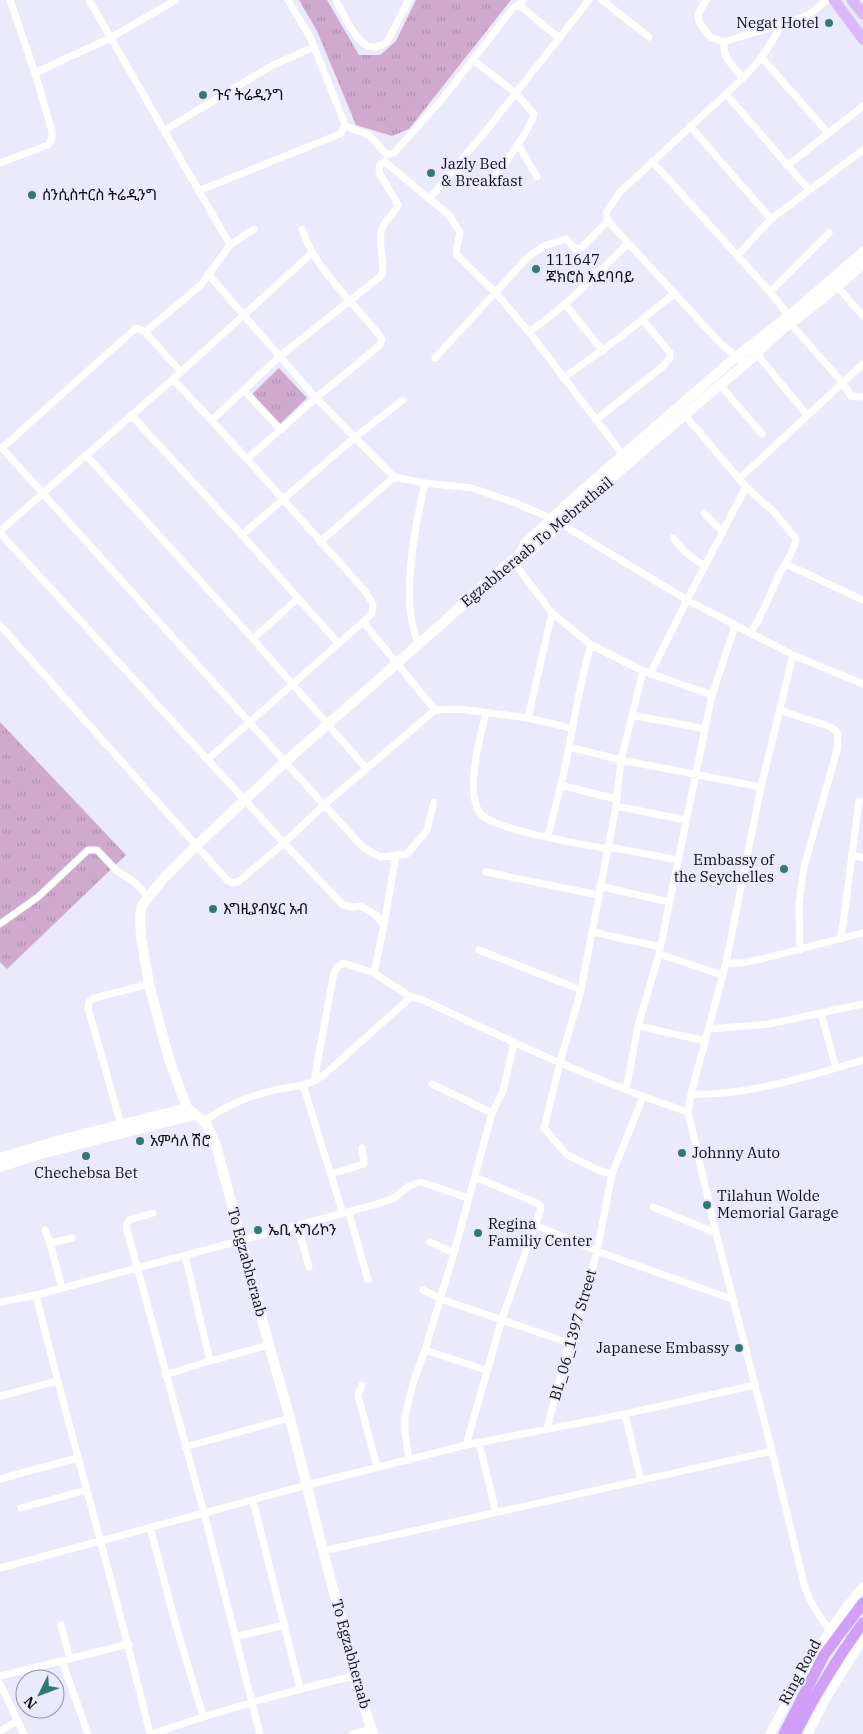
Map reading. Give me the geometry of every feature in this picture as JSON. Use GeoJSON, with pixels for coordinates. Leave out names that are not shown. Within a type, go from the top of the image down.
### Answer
{"type":"FeatureCollection","features":[{"type":"Feature","properties":{"kind":"highway","name":"Ring Road"},"geometry":{"type":"LineString","coordinates":[[784,1734],[833,1634],[863,1603]]}},
{"type":"Feature","properties":{"kind":"highway"},"geometry":{"type":"LineString","coordinates":[[795,1734],[813,1699],[847,1644],[863,1623]]}},
{"type":"Feature","properties":{"kind":"main road"},"geometry":{"type":"LineString","coordinates":[[834,0],[863,40]]}},
{"type":"Feature","properties":{"kind":"main road"},"geometry":{"type":"LineString","coordinates":[[842,10],[853,0],[863,14]]}},
{"type":"Feature","properties":{"kind":"main road"},"geometry":{"type":"LineString","coordinates":[[557,521],[578,494],[790,319],[863,252]]}},
{"type":"Feature","properties":{"kind":"main road","name":"Egzabheraab To Mebrathail"},"geometry":{"type":"LineString","coordinates":[[196,846],[285,762],[516,557],[525,544],[557,521],[684,414],[719,384],[741,360],[756,353],[790,319],[838,286],[863,264]]}},
{"type":"Feature","properties":{"kind":"main road"},"geometry":{"type":"LineString","coordinates":[[196,846],[148,896],[143,904],[140,924],[149,984],[170,1059],[191,1111],[204,1121]]}},
{"type":"Feature","properties":{"kind":"main road"},"geometry":{"type":"LineString","coordinates":[[0,1158],[67,1138],[122,1128],[191,1111]]}},
{"type":"Feature","properties":{"kind":"main road","name":"To Egzabheraab"},"geometry":{"type":"LineString","coordinates":[[204,1121],[216,1145],[290,1418],[348,1645],[354,1676],[372,1731]]}},
{"type":"Feature","properties":{"kind":"main road"},"geometry":{"type":"LineString","coordinates":[[0,1167],[122,1128]]}},
{"type":"Feature","properties":{"kind":"street"},"geometry":{"type":"LineString","coordinates":[[0,163],[48,145],[52,139],[52,132],[35,73],[10,0]]}},
{"type":"Feature","properties":{"kind":"street"},"geometry":{"type":"LineString","coordinates":[[89,0],[230,245]]}},
{"type":"Feature","properties":{"kind":"street"},"geometry":{"type":"LineString","coordinates":[[35,73],[110,38],[176,0]]}},
{"type":"Feature","properties":{"kind":"street"},"geometry":{"type":"LineString","coordinates":[[288,0],[314,47],[345,126],[369,135],[386,158],[429,199],[449,215],[460,232],[456,251],[457,255],[495,292],[529,332],[623,455]]}},
{"type":"Feature","properties":{"kind":"street"},"geometry":{"type":"LineString","coordinates":[[336,0],[358,38],[367,46],[373,48],[387,42],[409,0]]}},
{"type":"Feature","properties":{"kind":"street"},"geometry":{"type":"LineString","coordinates":[[429,199],[589,0]]}},
{"type":"Feature","properties":{"kind":"street"},"geometry":{"type":"LineString","coordinates":[[602,0],[649,37]]}},
{"type":"Feature","properties":{"kind":"street"},"geometry":{"type":"LineString","coordinates":[[706,0],[698,14],[699,22],[710,37],[724,42],[780,26],[811,13],[827,0]]}},
{"type":"Feature","properties":{"kind":"street"},"geometry":{"type":"LineString","coordinates":[[212,420],[280,356],[381,276],[383,271],[382,227],[396,211],[398,205],[379,172],[379,166],[416,130],[513,8],[521,2],[559,38]]}},
{"type":"Feature","properties":{"kind":"street"},"geometry":{"type":"LineString","coordinates":[[741,360],[721,344],[628,243],[608,221],[606,213],[619,193],[743,78],[762,58],[773,42],[780,26]]}},
{"type":"Feature","properties":{"kind":"street"},"geometry":{"type":"LineString","coordinates":[[724,42],[726,57],[743,78]]}},
{"type":"Feature","properties":{"kind":"street"},"geometry":{"type":"LineString","coordinates":[[165,130],[272,66],[314,47]]}},
{"type":"Feature","properties":{"kind":"street"},"geometry":{"type":"LineString","coordinates":[[762,58],[828,133]]}},
{"type":"Feature","properties":{"kind":"street"},"geometry":{"type":"LineString","coordinates":[[453,170],[470,182],[482,186],[486,184],[493,179],[518,144],[531,124],[534,114],[516,92],[473,60]]}},
{"type":"Feature","properties":{"kind":"street"},"geometry":{"type":"LineString","coordinates":[[726,94],[809,190]]}},
{"type":"Feature","properties":{"kind":"street"},"geometry":{"type":"LineString","coordinates":[[787,166],[863,106]]}},
{"type":"Feature","properties":{"kind":"street"},"geometry":{"type":"LineString","coordinates":[[198,191],[340,134],[345,126]]}},
{"type":"Feature","properties":{"kind":"street"},"geometry":{"type":"LineString","coordinates":[[690,126],[771,218]]}},
{"type":"Feature","properties":{"kind":"street"},"geometry":{"type":"LineString","coordinates":[[518,144],[537,177]]}},
{"type":"Feature","properties":{"kind":"street"},"geometry":{"type":"LineString","coordinates":[[737,256],[771,218],[863,150]]}},
{"type":"Feature","properties":{"kind":"street"},"geometry":{"type":"LineString","coordinates":[[652,161],[770,292],[842,382],[851,396],[863,396]]}},
{"type":"Feature","properties":{"kind":"street"},"geometry":{"type":"LineString","coordinates":[[435,358],[536,250],[566,239],[573,247],[580,248],[608,221]]}},
{"type":"Feature","properties":{"kind":"street"},"geometry":{"type":"LineString","coordinates":[[146,332],[201,285],[230,245],[254,229]]}},
{"type":"Feature","properties":{"kind":"street"},"geometry":{"type":"LineString","coordinates":[[247,459],[380,345],[382,340],[348,301],[312,253],[302,229]]}},
{"type":"Feature","properties":{"kind":"street"},"geometry":{"type":"LineString","coordinates":[[770,292],[829,233]]}},
{"type":"Feature","properties":{"kind":"street"},"geometry":{"type":"LineString","coordinates":[[529,332],[587,285],[628,243]]}},
{"type":"Feature","properties":{"kind":"street"},"geometry":{"type":"LineString","coordinates":[[312,253],[0,532],[245,800],[344,905],[361,906],[376,915],[384,924]]}},
{"type":"Feature","properties":{"kind":"street"},"geometry":{"type":"LineString","coordinates":[[208,274],[316,398],[394,477],[418,482],[472,488],[557,521],[687,600],[735,626],[751,632],[793,655],[863,684]]}},
{"type":"Feature","properties":{"kind":"street"},"geometry":{"type":"LineString","coordinates":[[838,286],[863,316]]}},
{"type":"Feature","properties":{"kind":"street"},"geometry":{"type":"LineString","coordinates":[[563,378],[643,320],[675,293]]}},
{"type":"Feature","properties":{"kind":"street"},"geometry":{"type":"LineString","coordinates":[[565,304],[602,351]]}},
{"type":"Feature","properties":{"kind":"street"},"geometry":{"type":"LineString","coordinates":[[596,420],[662,367],[670,358],[670,353],[643,320]]}},
{"type":"Feature","properties":{"kind":"street"},"geometry":{"type":"LineString","coordinates":[[181,372],[146,332],[136,328],[1,447],[364,848],[380,857],[407,854],[427,830],[434,802]]}},
{"type":"Feature","properties":{"kind":"street"},"geometry":{"type":"LineString","coordinates":[[756,353],[807,415]]}},
{"type":"Feature","properties":{"kind":"street"},"geometry":{"type":"LineString","coordinates":[[740,478],[863,364]]}},
{"type":"Feature","properties":{"kind":"street"},"geometry":{"type":"LineString","coordinates":[[173,379],[212,420],[370,598],[374,608],[372,613],[363,622],[208,759]]}},
{"type":"Feature","properties":{"kind":"street"},"geometry":{"type":"LineString","coordinates":[[719,384],[762,434]]}},
{"type":"Feature","properties":{"kind":"street"},"geometry":{"type":"LineString","coordinates":[[244,390],[281,430]]}},
{"type":"Feature","properties":{"kind":"street"},"geometry":{"type":"LineString","coordinates":[[242,536],[354,438],[403,400]]}},
{"type":"Feature","properties":{"kind":"street"},"geometry":{"type":"LineString","coordinates":[[131,414],[338,643]]}},
{"type":"Feature","properties":{"kind":"street"},"geometry":{"type":"LineString","coordinates":[[684,414],[746,487],[774,512],[796,539],[794,549],[759,620],[751,632]]}},
{"type":"Feature","properties":{"kind":"street"},"geometry":{"type":"LineString","coordinates":[[86,455],[253,639],[366,768]]}},
{"type":"Feature","properties":{"kind":"street"},"geometry":{"type":"LineString","coordinates":[[320,542],[394,477]]}},
{"type":"Feature","properties":{"kind":"street"},"geometry":{"type":"LineString","coordinates":[[418,482],[417,519],[411,557],[410,590],[412,622],[419,644]]}},
{"type":"Feature","properties":{"kind":"street"},"geometry":{"type":"LineString","coordinates":[[650,674],[746,487]]}},
{"type":"Feature","properties":{"kind":"street"},"geometry":{"type":"LineString","coordinates":[[704,513],[723,532]]}},
{"type":"Feature","properties":{"kind":"street"},"geometry":{"type":"LineString","coordinates":[[673,538],[684,551],[705,567]]}},
{"type":"Feature","properties":{"kind":"street"},"geometry":{"type":"LineString","coordinates":[[516,557],[552,613],[591,645],[650,674],[712,695]]}},
{"type":"Feature","properties":{"kind":"street"},"geometry":{"type":"LineString","coordinates":[[786,564],[863,600]]}},
{"type":"Feature","properties":{"kind":"street"},"geometry":{"type":"LineString","coordinates":[[253,639],[297,599]]}},
{"type":"Feature","properties":{"kind":"street"},"geometry":{"type":"LineString","coordinates":[[528,718],[552,613]]}},
{"type":"Feature","properties":{"kind":"street"},"geometry":{"type":"LineString","coordinates":[[363,622],[434,710]]}},
{"type":"Feature","properties":{"kind":"street"},"geometry":{"type":"LineString","coordinates":[[0,625],[196,846],[232,883],[238,882],[434,710],[460,709],[528,718],[571,728]]}},
{"type":"Feature","properties":{"kind":"street"},"geometry":{"type":"LineString","coordinates":[[626,1090],[638,1026],[660,950],[712,695],[735,626]]}},
{"type":"Feature","properties":{"kind":"street"},"geometry":{"type":"LineString","coordinates":[[548,836],[591,645]]}},
{"type":"Feature","properties":{"kind":"street"},"geometry":{"type":"LineString","coordinates":[[793,655],[761,787],[726,963],[688,1112],[716,1233],[805,1588],[813,1608],[833,1634],[847,1644]]}},
{"type":"Feature","properties":{"kind":"street"},"geometry":{"type":"LineString","coordinates":[[612,1174],[603,1172],[567,1155],[544,1128],[581,990],[616,803],[621,760],[643,671]]}},
{"type":"Feature","properties":{"kind":"street"},"geometry":{"type":"LineString","coordinates":[[779,710],[831,727],[838,735],[832,769],[804,867],[799,903],[800,950]]}},
{"type":"Feature","properties":{"kind":"street"},"geometry":{"type":"LineString","coordinates":[[486,713],[475,761],[474,790],[478,809],[490,821],[507,827],[607,849],[615,848],[678,860]]}},
{"type":"Feature","properties":{"kind":"street"},"geometry":{"type":"LineString","coordinates":[[632,715],[705,729]]}},
{"type":"Feature","properties":{"kind":"street"},"geometry":{"type":"LineString","coordinates":[[569,747],[621,760],[761,787]]}},
{"type":"Feature","properties":{"kind":"street"},"geometry":{"type":"LineString","coordinates":[[560,785],[616,803],[686,820]]}},
{"type":"Feature","properties":{"kind":"street"},"geometry":{"type":"LineString","coordinates":[[841,939],[859,801]]}},
{"type":"Feature","properties":{"kind":"street"},"geometry":{"type":"LineString","coordinates":[[0,923],[38,897],[88,850],[97,850],[116,870],[134,882],[148,896]]}},
{"type":"Feature","properties":{"kind":"street"},"geometry":{"type":"LineString","coordinates":[[852,855],[863,858]]}},
{"type":"Feature","properties":{"kind":"street"},"geometry":{"type":"LineString","coordinates":[[374,973],[396,856]]}},
{"type":"Feature","properties":{"kind":"street"},"geometry":{"type":"LineString","coordinates":[[486,872],[598,895]]}},
{"type":"Feature","properties":{"kind":"street"},"geometry":{"type":"LineString","coordinates":[[600,886],[669,902]]}},
{"type":"Feature","properties":{"kind":"street"},"geometry":{"type":"LineString","coordinates":[[593,932],[660,950],[722,975]]}},
{"type":"Feature","properties":{"kind":"street"},"geometry":{"type":"LineString","coordinates":[[726,963],[742,963],[863,933]]}},
{"type":"Feature","properties":{"kind":"street"},"geometry":{"type":"LineString","coordinates":[[479,950],[581,990]]}},
{"type":"Feature","properties":{"kind":"street"},"geometry":{"type":"LineString","coordinates":[[314,1081],[332,977],[337,967],[343,964],[374,973],[411,997],[423,1000],[560,1063],[642,1097],[688,1112]]}},
{"type":"Feature","properties":{"kind":"street"},"geometry":{"type":"LineString","coordinates":[[122,1128],[88,1008],[89,1002],[94,998],[149,984]]}},
{"type":"Feature","properties":{"kind":"street"},"geometry":{"type":"LineString","coordinates":[[204,1121],[225,1106],[250,1096],[314,1081],[325,1074],[411,997]]}},
{"type":"Feature","properties":{"kind":"street"},"geometry":{"type":"LineString","coordinates":[[709,1029],[769,1024],[863,1004]]}},
{"type":"Feature","properties":{"kind":"street"},"geometry":{"type":"LineString","coordinates":[[821,1013],[836,1068]]}},
{"type":"Feature","properties":{"kind":"street"},"geometry":{"type":"LineString","coordinates":[[638,1026],[706,1041]]}},
{"type":"Feature","properties":{"kind":"street"},"geometry":{"type":"LineString","coordinates":[[409,1460],[405,1433],[405,1416],[413,1383],[425,1350],[454,1253],[492,1113],[503,1092],[514,1043]]}},
{"type":"Feature","properties":{"kind":"street"},"geometry":{"type":"LineString","coordinates":[[692,1094],[717,1094],[737,1091],[863,1060]]}},
{"type":"Feature","properties":{"kind":"street"},"geometry":{"type":"LineString","coordinates":[[432,1084],[492,1113]]}},
{"type":"Feature","properties":{"kind":"street"},"geometry":{"type":"LineString","coordinates":[[303,1085],[331,1174],[368,1280]]}},
{"type":"Feature","properties":{"kind":"street","name":"BL_06_1397 Street"},"geometry":{"type":"LineString","coordinates":[[547,1429],[569,1343],[585,1297],[597,1251],[612,1174],[642,1097]]}},
{"type":"Feature","properties":{"kind":"street"},"geometry":{"type":"LineString","coordinates":[[331,1174],[364,1164],[362,1148]]}},
{"type":"Feature","properties":{"kind":"street"},"geometry":{"type":"LineString","coordinates":[[466,1445],[502,1319],[541,1208],[539,1204],[475,1177]]}},
{"type":"Feature","properties":{"kind":"street"},"geometry":{"type":"LineString","coordinates":[[0,1302],[36,1295],[136,1267],[298,1227],[394,1198],[408,1186],[421,1182],[468,1198]]}},
{"type":"Feature","properties":{"kind":"street"},"geometry":{"type":"LineString","coordinates":[[653,1207],[716,1233]]}},
{"type":"Feature","properties":{"kind":"street"},"geometry":{"type":"LineString","coordinates":[[153,1213],[130,1220],[126,1226],[204,1513],[260,1734]]}},
{"type":"Feature","properties":{"kind":"street"},"geometry":{"type":"LineString","coordinates":[[535,1225],[597,1251],[734,1300]]}},
{"type":"Feature","properties":{"kind":"street"},"geometry":{"type":"LineString","coordinates":[[298,1227],[309,1267]]}},
{"type":"Feature","properties":{"kind":"street"},"geometry":{"type":"LineString","coordinates":[[45,1230],[62,1288]]}},
{"type":"Feature","properties":{"kind":"street"},"geometry":{"type":"LineString","coordinates":[[50,1243],[72,1238]]}},
{"type":"Feature","properties":{"kind":"street"},"geometry":{"type":"LineString","coordinates":[[430,1242],[454,1253]]}},
{"type":"Feature","properties":{"kind":"street"},"geometry":{"type":"LineString","coordinates":[[185,1255],[210,1361]]}},
{"type":"Feature","properties":{"kind":"street"},"geometry":{"type":"LineString","coordinates":[[424,1290],[440,1299],[569,1343]]}},
{"type":"Feature","properties":{"kind":"street"},"geometry":{"type":"LineString","coordinates":[[36,1295],[77,1458],[102,1540],[151,1734],[203,1716],[354,1676]]}},
{"type":"Feature","properties":{"kind":"street"},"geometry":{"type":"LineString","coordinates":[[165,1375],[269,1345]]}},
{"type":"Feature","properties":{"kind":"street"},"geometry":{"type":"LineString","coordinates":[[425,1350],[486,1370]]}},
{"type":"Feature","properties":{"kind":"street"},"geometry":{"type":"LineString","coordinates":[[0,1396],[57,1381]]}},
{"type":"Feature","properties":{"kind":"street"},"geometry":{"type":"LineString","coordinates":[[0,1568],[307,1485],[466,1445],[625,1414],[755,1384]]}},
{"type":"Feature","properties":{"kind":"street"},"geometry":{"type":"LineString","coordinates":[[362,1385],[358,1395],[377,1467]]}},
{"type":"Feature","properties":{"kind":"street"},"geometry":{"type":"LineString","coordinates":[[625,1414],[641,1481]]}},
{"type":"Feature","properties":{"kind":"street"},"geometry":{"type":"LineString","coordinates":[[186,1447],[290,1418]]}},
{"type":"Feature","properties":{"kind":"street"},"geometry":{"type":"LineString","coordinates":[[479,1442],[496,1512]]}},
{"type":"Feature","properties":{"kind":"street"},"geometry":{"type":"LineString","coordinates":[[323,1551],[772,1451]]}},
{"type":"Feature","properties":{"kind":"street"},"geometry":{"type":"LineString","coordinates":[[0,1479],[77,1458]]}},
{"type":"Feature","properties":{"kind":"street"},"geometry":{"type":"LineString","coordinates":[[21,1508],[86,1490]]}},
{"type":"Feature","properties":{"kind":"street"},"geometry":{"type":"LineString","coordinates":[[253,1501],[300,1689]]}},
{"type":"Feature","properties":{"kind":"street"},"geometry":{"type":"LineString","coordinates":[[150,1527],[175,1622],[203,1716]]}},
{"type":"Feature","properties":{"kind":"street"},"geometry":{"type":"LineString","coordinates":[[770,1734],[797,1683],[833,1634],[863,1587]]}},
{"type":"Feature","properties":{"kind":"street"},"geometry":{"type":"LineString","coordinates":[[235,1636],[285,1624]]}},
{"type":"Feature","properties":{"kind":"street"},"geometry":{"type":"LineString","coordinates":[[61,1625],[70,1659]]}},
{"type":"Feature","properties":{"kind":"street"},"geometry":{"type":"LineString","coordinates":[[808,1734],[829,1693],[863,1639]]}},
{"type":"Feature","properties":{"kind":"street"},"geometry":{"type":"LineString","coordinates":[[0,1676],[129,1644]]}},
{"type":"Feature","properties":{"kind":"street"},"geometry":{"type":"LineString","coordinates":[[62,1661],[88,1734]]}},
{"type":"Feature","properties":{"kind":"street"},"geometry":{"type":"LineString","coordinates":[[0,1684],[24,1734]]}},
{"type":"Feature","properties":{"kind":"street"},"geometry":{"type":"LineString","coordinates":[[0,1731],[17,1721]]}},
{"type":"Feature","properties":{"kind":"street"},"geometry":{"type":"LineString","coordinates":[[353,1734],[372,1731]]}},
{"type":"Feature","properties":{"kind":"green space"},"geometry":{"type":"Polygon","coordinates":[[[299,0],[327,0],[359,55],[380,55],[396,41],[416,0],[511,0],[409,129],[392,136],[356,125],[317,31],[299,0]]]}},
{"type":"Feature","properties":{"kind":"green space"},"geometry":{"type":"Polygon","coordinates":[[[279,368],[307,398],[278,426],[250,396],[279,368]]]}},
{"type":"Feature","properties":{"kind":"green space"},"geometry":{"type":"Polygon","coordinates":[[[0,722],[126,855],[7,969],[0,962],[0,722]]]}},
{"type":"Feature","properties":{"kind":"place","name":"Negat Hotel"},"geometry":{"type":"Point","coordinates":[829,23]}},
{"type":"Feature","properties":{"kind":"place","name":"ጉና ትሬዲንግ"},"geometry":{"type":"Point","coordinates":[203,95]}},
{"type":"Feature","properties":{"kind":"place","name":"Jazly Bed & Breakfast"},"geometry":{"type":"Point","coordinates":[431,173]}},
{"type":"Feature","properties":{"kind":"place","name":"ሰንሲስተርስ ትሬዲንግ"},"geometry":{"type":"Point","coordinates":[32,195]}},
{"type":"Feature","properties":{"kind":"place","name":"111647 ጃክሮስ አደባባይ"},"geometry":{"type":"Point","coordinates":[536,269]}},
{"type":"Feature","properties":{"kind":"place","name":"Embassy of the Seychelles"},"geometry":{"type":"Point","coordinates":[784,869]}},
{"type":"Feature","properties":{"kind":"place","name":"እግዚያብሄር አብ"},"geometry":{"type":"Point","coordinates":[213,909]}},
{"type":"Feature","properties":{"kind":"place","name":"አምሳለ ሽሮ"},"geometry":{"type":"Point","coordinates":[140,1141]}},
{"type":"Feature","properties":{"kind":"place","name":"Johnny Auto"},"geometry":{"type":"Point","coordinates":[682,1153]}},
{"type":"Feature","properties":{"kind":"place","name":"Chechebsa Bet"},"geometry":{"type":"Point","coordinates":[86,1156]}},
{"type":"Feature","properties":{"kind":"place","name":"Tilahun Wolde Memorial Garage"},"geometry":{"type":"Point","coordinates":[707,1205]}},
{"type":"Feature","properties":{"kind":"place","name":"ኤቢ ኣግሪኮን"},"geometry":{"type":"Point","coordinates":[258,1230]}},
{"type":"Feature","properties":{"kind":"place","name":"Regina Familiy Center"},"geometry":{"type":"Point","coordinates":[478,1233]}},
{"type":"Feature","properties":{"kind":"place","name":"Japanese Embassy"},"geometry":{"type":"Point","coordinates":[739,1348]}}]}
